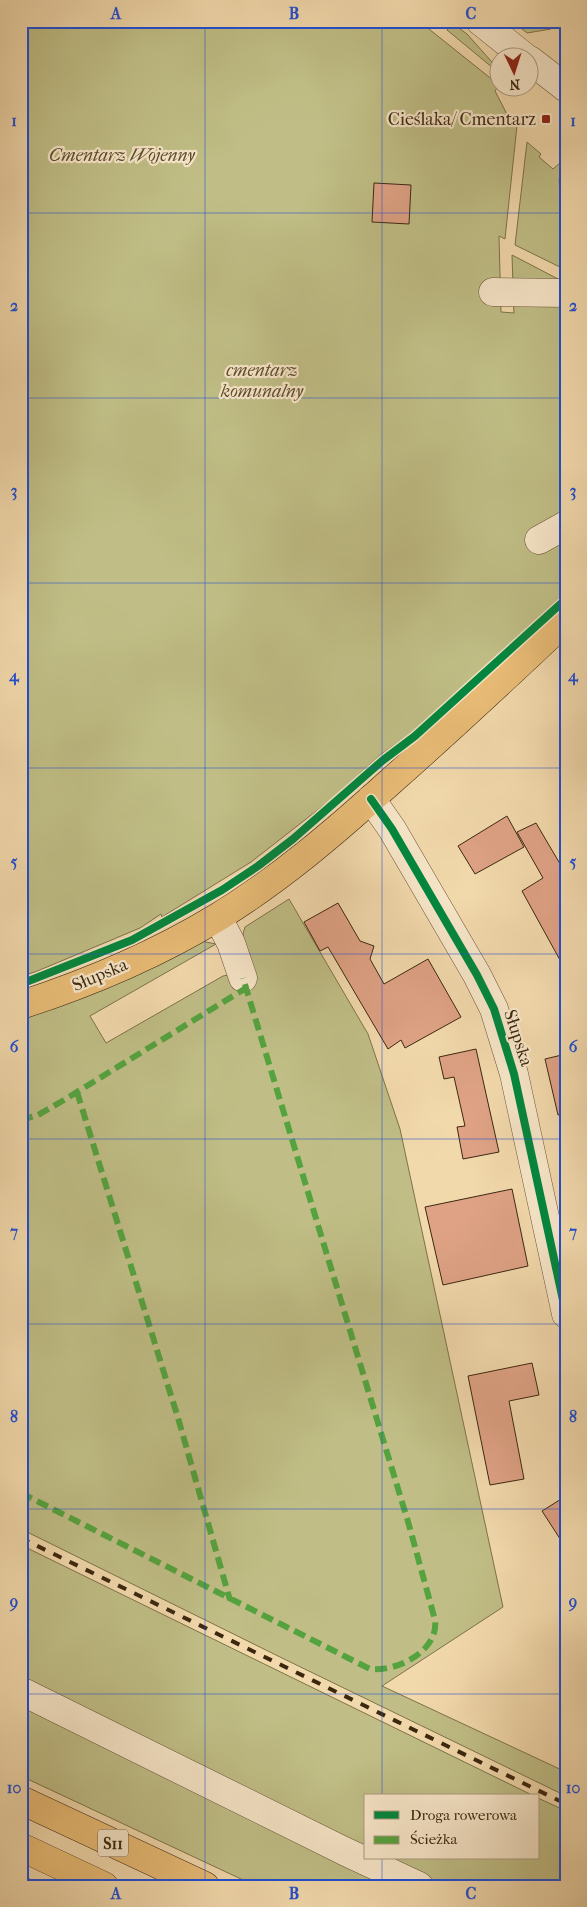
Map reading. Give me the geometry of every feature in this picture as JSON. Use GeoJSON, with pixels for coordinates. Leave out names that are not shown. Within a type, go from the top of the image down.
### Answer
{"type":"FeatureCollection","features":[{"type":"Feature","properties":{"kind":"main road","name":"Słupska"},"geometry":{"type":"LineString","coordinates":[[21,1005],[89,982],[218,918],[315,848],[566,620]]}},
{"type":"Feature","properties":{"kind":"main road","name":"S11"},"geometry":{"type":"LineString","coordinates":[[21,1800],[205,1886]]}},
{"type":"Feature","properties":{"kind":"main road","name":"S11"},"geometry":{"type":"LineString","coordinates":[[21,1847],[104,1886]]}},
{"type":"Feature","properties":{"kind":"street"},"geometry":{"type":"LineString","coordinates":[[480,21],[514,48]]}},
{"type":"Feature","properties":{"kind":"street"},"geometry":{"type":"LineString","coordinates":[[540,68],[566,88]]}},
{"type":"Feature","properties":{"kind":"street"},"geometry":{"type":"LineString","coordinates":[[493,292],[566,293]]}},
{"type":"Feature","properties":{"kind":"street"},"geometry":{"type":"LineString","coordinates":[[539,540],[566,525]]}},
{"type":"Feature","properties":{"kind":"street","name":"Słupska"},"geometry":{"type":"LineString","coordinates":[[371,799],[392,828],[472,966],[494,1009],[514,1074],[566,1314]]}},
{"type":"Feature","properties":{"kind":"street"},"geometry":{"type":"LineString","coordinates":[[218,918],[231,943],[243,978]]}},
{"type":"Feature","properties":{"kind":"street"},"geometry":{"type":"LineString","coordinates":[[21,1691],[344,1851],[419,1886]]}},
{"type":"Feature","properties":{"kind":"green space","name":"cmentarz komunalny"},"geometry":{"type":"Polygon","coordinates":[[[21,21],[419,21],[490,78],[490,98],[499,98],[510,120],[518,116],[505,239],[499,236],[501,312],[514,313],[513,299],[566,300],[566,397],[561,399],[562,414],[566,413],[566,592],[415,730],[379,756],[333,798],[251,862],[162,917],[161,914],[140,928],[35,972],[21,976],[21,21]]]}},
{"type":"Feature","properties":{"kind":"green space"},"geometry":{"type":"Polygon","coordinates":[[[512,21],[523,21],[532,28],[546,25],[551,29],[527,33],[512,21]]]}},
{"type":"Feature","properties":{"kind":"green space"},"geometry":{"type":"Polygon","coordinates":[[[452,23],[467,34],[490,60],[490,66],[447,30],[452,23]]]}},
{"type":"Feature","properties":{"kind":"green space"},"geometry":{"type":"Polygon","coordinates":[[[527,142],[541,154],[539,157],[553,169],[566,158],[566,179],[559,179],[560,193],[566,193],[566,270],[515,245],[527,142]]]}},
{"type":"Feature","properties":{"kind":"green space"},"geometry":{"type":"Polygon","coordinates":[[[512,255],[560,280],[513,285],[512,255]]]}},
{"type":"Feature","properties":{"kind":"green space"},"geometry":{"type":"Polygon","coordinates":[[[289,899],[368,1034],[400,1129],[503,1607],[382,1686],[566,1772],[566,1796],[21,1529],[21,1020],[131,978],[201,941],[216,944],[90,1016],[106,1043],[223,976],[228,975],[231,985],[250,974],[243,945],[245,927],[289,899]]]}},
{"type":"Feature","properties":{"kind":"green space"},"geometry":{"type":"Polygon","coordinates":[[[21,1545],[530,1794],[364,1794],[364,1852],[21,1681],[21,1545]]]}},
{"type":"Feature","properties":{"kind":"green space"},"geometry":{"type":"Polygon","coordinates":[[[21,1699],[401,1886],[256,1886],[21,1776],[21,1699]]]}},
{"type":"Feature","properties":{"kind":"green space"},"geometry":{"type":"Polygon","coordinates":[[[540,1799],[566,1811],[566,1886],[438,1886],[382,1860],[540,1860],[540,1799]]]}},
{"type":"Feature","properties":{"kind":"green space"},"geometry":{"type":"Polygon","coordinates":[[[21,1875],[45,1886],[21,1886],[21,1875]]]}},
{"type":"Feature","properties":{"kind":"building"},"geometry":{"type":"Polygon","coordinates":[[[374,183],[411,185],[409,224],[372,222],[374,183]]]}},
{"type":"Feature","properties":{"kind":"building"},"geometry":{"type":"Polygon","coordinates":[[[507,816],[524,847],[475,874],[458,846],[507,816]]]}},
{"type":"Feature","properties":{"kind":"building"},"geometry":{"type":"Polygon","coordinates":[[[536,823],[566,874],[566,971],[522,891],[543,878],[517,832],[536,823]]]}},
{"type":"Feature","properties":{"kind":"building"},"geometry":{"type":"Polygon","coordinates":[[[338,903],[360,941],[374,946],[370,959],[384,984],[428,959],[461,1017],[405,1048],[401,1040],[388,1049],[328,947],[320,951],[304,922],[338,903]]]}},
{"type":"Feature","properties":{"kind":"building"},"geometry":{"type":"Polygon","coordinates":[[[476,1049],[499,1152],[463,1159],[457,1127],[465,1126],[454,1077],[444,1079],[439,1057],[476,1049]]]}},
{"type":"Feature","properties":{"kind":"building"},"geometry":{"type":"Polygon","coordinates":[[[566,1054],[566,1114],[558,1115],[545,1059],[566,1054]]]}},
{"type":"Feature","properties":{"kind":"building"},"geometry":{"type":"Polygon","coordinates":[[[512,1189],[528,1266],[443,1285],[425,1207],[512,1189]]]}},
{"type":"Feature","properties":{"kind":"building"},"geometry":{"type":"Polygon","coordinates":[[[532,1363],[539,1395],[509,1401],[524,1479],[490,1485],[468,1376],[532,1363]]]}},
{"type":"Feature","properties":{"kind":"building"},"geometry":{"type":"Polygon","coordinates":[[[566,1496],[566,1548],[542,1511],[566,1496]]]}},
{"type":"Feature","properties":{"kind":"railway"},"geometry":{"type":"LineString","coordinates":[[21,1538],[566,1804]]}},
{"type":"Feature","properties":{"kind":"marked path"},"geometry":{"type":"LineString","coordinates":[[21,1493],[370,1669],[381,1669],[403,1663],[423,1650],[430,1641],[434,1631],[435,1620],[409,1525],[243,978]]}},
{"type":"Feature","properties":{"kind":"marked path"},"geometry":{"type":"LineString","coordinates":[[21,1120],[38,1115],[64,1100],[246,988]]}},
{"type":"Feature","properties":{"kind":"marked path"},"geometry":{"type":"LineString","coordinates":[[77,1092],[178,1418],[230,1600]]}},
{"type":"Feature","properties":{"kind":"cycle path"},"geometry":{"type":"LineString","coordinates":[[21,984],[132,940],[222,890],[258,866],[293,839],[382,761],[415,736],[566,599]]}},
{"type":"Feature","properties":{"kind":"cycle path"},"geometry":{"type":"LineString","coordinates":[[371,799],[392,829],[477,975],[494,1009],[514,1074],[566,1314]]}},
{"type":"Feature","properties":{"kind":"place","name":"Cieślaka/ Cmentarz"},"geometry":{"type":"Point","coordinates":[546,119]}},
{"type":"Feature","properties":{"kind":"park label","name":"Cmentarz Wojenny"},"geometry":{"type":"Point","coordinates":[122,155]}}]}
